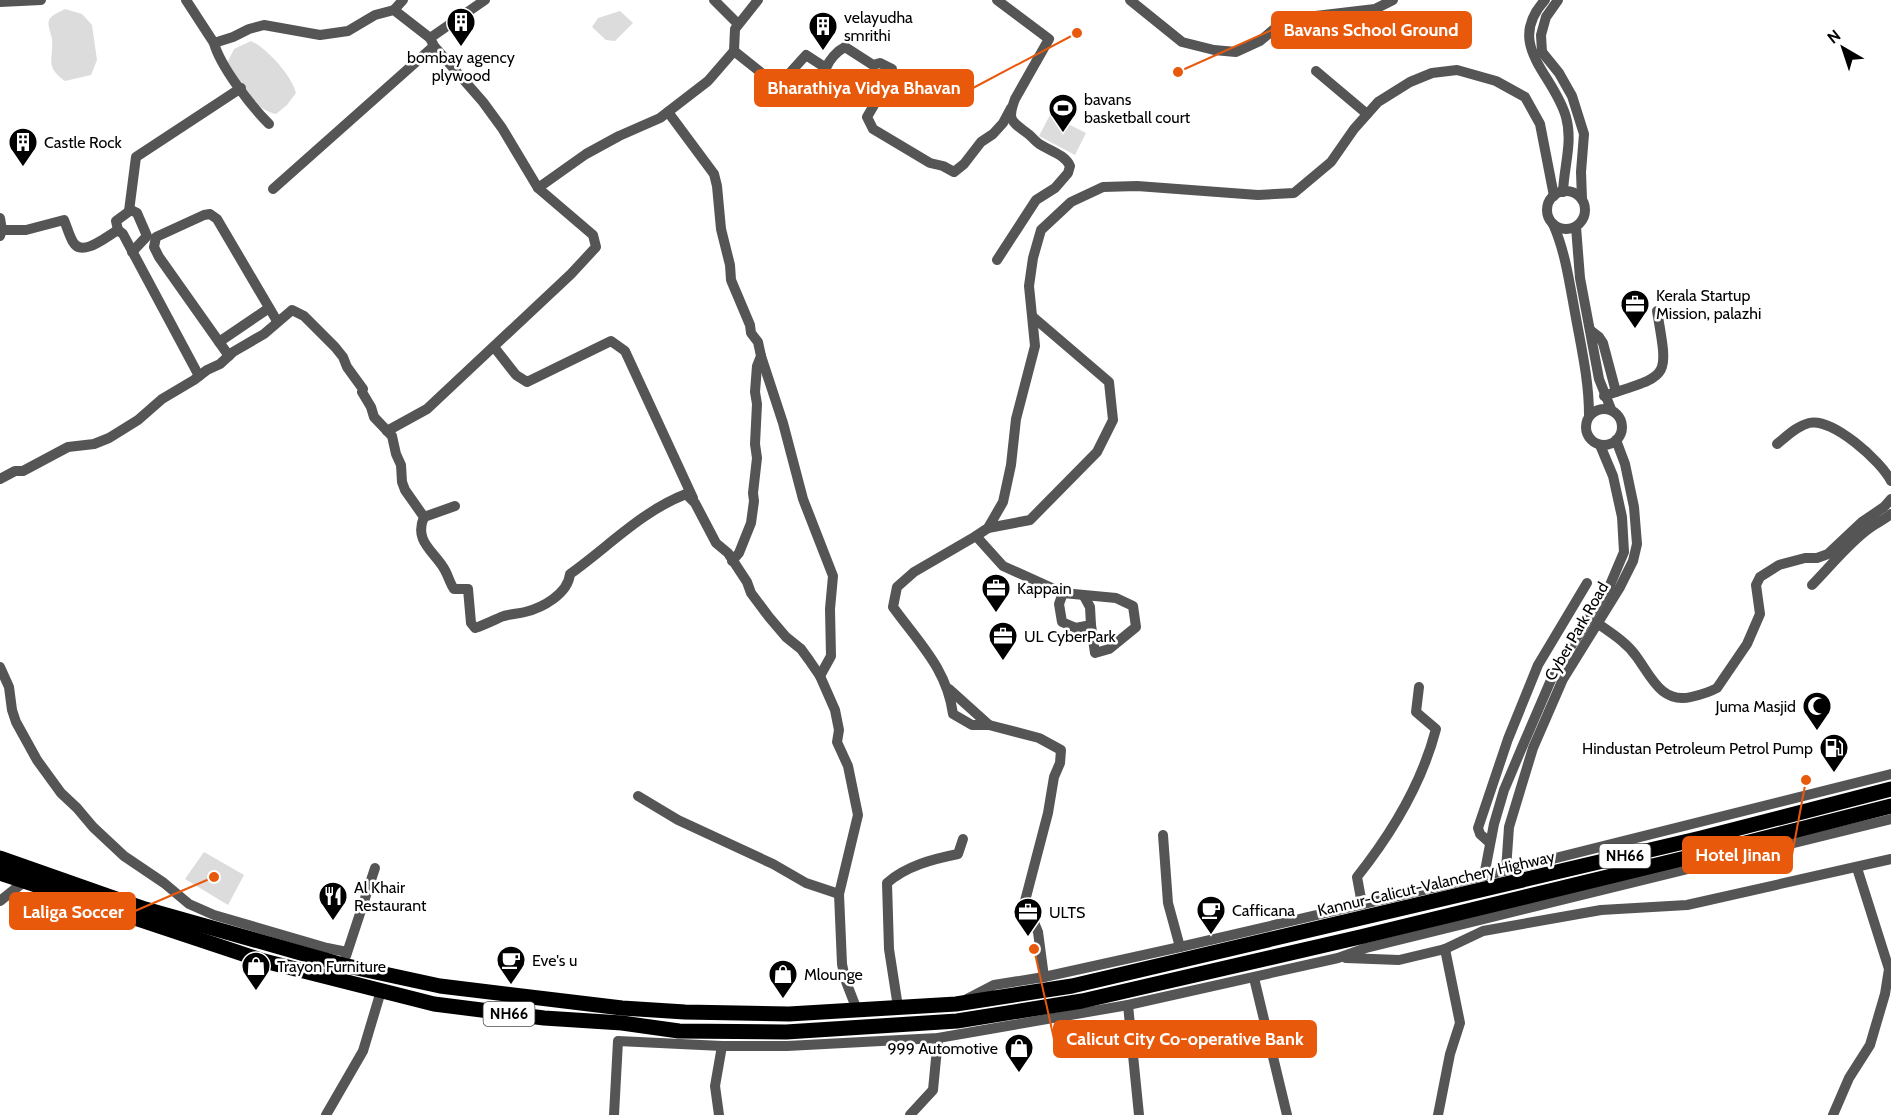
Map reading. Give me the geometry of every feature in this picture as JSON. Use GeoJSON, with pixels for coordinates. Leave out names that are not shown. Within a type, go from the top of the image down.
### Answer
{"type":"FeatureCollection","features":[{"type":"Feature","properties":{"kind":"highway","name":"Kannur-Calicut-Valanchery Highway"},"geometry":{"type":"LineString","coordinates":[[0,858],[145,909],[345,958],[440,986],[622,1008],[789,1014],[956,1004],[1072,986],[1360,912],[1701,838],[1891,789]]}},
{"type":"Feature","properties":{"kind":"highway","name":"NH66"},"geometry":{"type":"LineString","coordinates":[[0,873],[264,961],[434,1005],[679,1030],[786,1032],[957,1021],[1082,1001],[1360,937],[1891,806]]}},
{"type":"Feature","properties":{"kind":"street"},"geometry":{"type":"LineString","coordinates":[[0,2],[41,0]]}},
{"type":"Feature","properties":{"kind":"street"},"geometry":{"type":"LineString","coordinates":[[186,0],[214,43],[218,56],[252,106],[269,124]]}},
{"type":"Feature","properties":{"kind":"street"},"geometry":{"type":"LineString","coordinates":[[214,43],[264,25],[320,35],[348,31],[375,15],[394,10],[403,0]]}},
{"type":"Feature","properties":{"kind":"street"},"geometry":{"type":"LineString","coordinates":[[273,189],[432,42],[485,0]]}},
{"type":"Feature","properties":{"kind":"street"},"geometry":{"type":"LineString","coordinates":[[714,0],[738,24]]}},
{"type":"Feature","properties":{"kind":"street"},"geometry":{"type":"LineString","coordinates":[[538,188],[586,154],[660,118],[708,81],[734,51],[735,29],[758,0]]}},
{"type":"Feature","properties":{"kind":"street"},"geometry":{"type":"LineString","coordinates":[[734,51],[778,86],[806,56],[826,68],[839,50],[845,47],[873,65],[880,63],[886,65],[892,69],[891,76],[867,117],[873,129],[930,163],[954,172],[964,164],[981,142],[1003,123],[1048,39],[1046,35],[996,0]]}},
{"type":"Feature","properties":{"kind":"street"},"geometry":{"type":"LineString","coordinates":[[1130,0],[1182,42],[1214,50],[1236,52],[1260,41],[1279,25],[1307,17],[1375,9],[1393,0]]}},
{"type":"Feature","properties":{"kind":"street"},"geometry":{"type":"LineString","coordinates":[[1545,0],[1537,8],[1531,23],[1528,42],[1534,60],[1558,96],[1566,119],[1569,148],[1558,194],[1548,207],[1549,219],[1560,240],[1589,391],[1586,432],[1593,442],[1600,445],[1611,444],[1622,430],[1622,423],[1604,396],[1599,379],[1580,278],[1576,227]]}},
{"type":"Feature","properties":{"kind":"street"},"geometry":{"type":"LineString","coordinates":[[1553,224],[1564,229],[1576,227],[1586,211],[1582,199],[1581,172],[1584,134],[1572,96],[1559,73],[1542,52],[1540,35],[1546,17],[1558,0]]}},
{"type":"Feature","properties":{"kind":"street"},"geometry":{"type":"LineString","coordinates":[[387,431],[427,409],[596,247],[593,235],[538,188],[502,128],[432,42],[394,10]]}},
{"type":"Feature","properties":{"kind":"street"},"geometry":{"type":"LineString","coordinates":[[988,528],[1003,502],[1017,419],[1035,346],[1029,286],[1033,258],[1041,230],[1071,202],[1103,187],[1137,186],[1258,195],[1294,194],[1330,162],[1354,129],[1378,102],[1410,82],[1432,73],[1457,70],[1496,81],[1525,97],[1540,124],[1558,194]]}},
{"type":"Feature","properties":{"kind":"street"},"geometry":{"type":"LineString","coordinates":[[1316,71],[1367,114]]}},
{"type":"Feature","properties":{"kind":"street"},"geometry":{"type":"LineString","coordinates":[[129,211],[136,157],[241,88]]}},
{"type":"Feature","properties":{"kind":"street"},"geometry":{"type":"LineString","coordinates":[[997,260],[1036,200],[1055,188],[1068,173],[1070,166],[1068,160],[1041,145],[1014,125],[1011,108]]}},
{"type":"Feature","properties":{"kind":"street"},"geometry":{"type":"LineString","coordinates":[[668,112],[714,174],[731,280],[752,333],[758,342],[803,499],[832,576],[831,656],[820,676]]}},
{"type":"Feature","properties":{"kind":"street"},"geometry":{"type":"LineString","coordinates":[[1558,194],[1571,192],[1582,199]]}},
{"type":"Feature","properties":{"kind":"street"},"geometry":{"type":"LineString","coordinates":[[132,252],[147,236],[137,213],[131,210],[116,221],[118,230],[123,234],[132,252],[199,376]]}},
{"type":"Feature","properties":{"kind":"street"},"geometry":{"type":"LineString","coordinates":[[229,356],[159,256],[154,247],[156,237],[210,214],[217,219],[277,321]]}},
{"type":"Feature","properties":{"kind":"street"},"geometry":{"type":"LineString","coordinates":[[0,218],[1,233],[26,230],[64,220],[74,244],[81,249],[87,248],[118,230]]}},
{"type":"Feature","properties":{"kind":"street"},"geometry":{"type":"LineString","coordinates":[[219,342],[269,308]]}},
{"type":"Feature","properties":{"kind":"street"},"geometry":{"type":"LineString","coordinates":[[0,479],[15,471],[23,471],[68,447],[94,444],[109,438],[138,420],[162,399],[264,334],[292,310],[298,312],[320,330],[343,357],[347,367],[363,388],[362,392],[374,417],[394,441],[405,490],[424,517]]}},
{"type":"Feature","properties":{"kind":"street"},"geometry":{"type":"LineString","coordinates":[[1604,396],[1652,380],[1659,375],[1665,357],[1657,311]]}},
{"type":"Feature","properties":{"kind":"street"},"geometry":{"type":"LineString","coordinates":[[1033,317],[1109,382],[1113,420],[1097,452],[1030,520],[988,528],[914,572],[897,587],[893,607],[928,650],[951,696],[953,714],[972,725],[989,725],[1039,738],[1061,750],[1060,763],[1054,777],[1050,803],[1025,901],[1042,947],[1044,977]]}},
{"type":"Feature","properties":{"kind":"street"},"geometry":{"type":"LineString","coordinates":[[1590,330],[1603,343],[1616,392]]}},
{"type":"Feature","properties":{"kind":"street"},"geometry":{"type":"LineString","coordinates":[[494,347],[516,375],[526,382],[611,341],[625,351],[695,503],[716,543],[728,553],[747,582],[751,593],[775,626],[801,649],[820,676],[835,710],[839,729],[837,742],[848,766],[858,815],[839,894],[842,964],[857,1010]]}},
{"type":"Feature","properties":{"kind":"street"},"geometry":{"type":"LineString","coordinates":[[732,561],[739,553],[751,523],[757,458],[755,392],[757,366],[761,356]]}},
{"type":"Feature","properties":{"kind":"street"},"geometry":{"type":"LineString","coordinates":[[1589,415],[1599,408],[1611,409]]}},
{"type":"Feature","properties":{"kind":"street"},"geometry":{"type":"LineString","coordinates":[[1777,444],[1800,426],[1811,422],[1821,423],[1837,430],[1871,457],[1891,481]]}},
{"type":"Feature","properties":{"kind":"street","name":"Cyber Park Road"},"geometry":{"type":"LineString","coordinates":[[1506,870],[1509,827],[1533,748],[1563,679],[1633,561],[1637,544],[1634,507],[1625,464],[1616,440]]}},
{"type":"Feature","properties":{"kind":"street"},"geometry":{"type":"LineString","coordinates":[[1484,876],[1504,790],[1554,673],[1610,585],[1624,552],[1622,517],[1613,476],[1600,445]]}},
{"type":"Feature","properties":{"kind":"street"},"geometry":{"type":"LineString","coordinates":[[455,506],[424,517],[420,526],[422,535],[445,570],[454,589],[468,589],[471,623],[475,628],[493,622],[502,616],[542,607],[563,588],[570,574],[591,559],[600,549],[672,499],[686,494],[695,503]]}},
{"type":"Feature","properties":{"kind":"street"},"geometry":{"type":"LineString","coordinates":[[1812,585],[1862,522],[1884,507],[1891,499]]}},
{"type":"Feature","properties":{"kind":"street"},"geometry":{"type":"LineString","coordinates":[[1597,623],[1626,645],[1636,655],[1659,689],[1671,697],[1682,699],[1709,693],[1717,688],[1747,644],[1760,614],[1756,585],[1760,577],[1779,565],[1805,558],[1817,558],[1841,549],[1872,525],[1891,514]]}},
{"type":"Feature","properties":{"kind":"street"},"geometry":{"type":"LineString","coordinates":[[976,536],[1004,566],[1063,593],[1116,598],[1133,606],[1136,627],[1109,649],[1095,653],[1090,607],[1084,596]]}},
{"type":"Feature","properties":{"kind":"street"},"geometry":{"type":"LineString","coordinates":[[1490,843],[1480,834],[1478,828],[1508,739],[1538,665],[1587,583]]}},
{"type":"Feature","properties":{"kind":"street"},"geometry":{"type":"LineString","coordinates":[[1063,593],[1059,604],[1062,622],[1077,628],[1091,625]]}},
{"type":"Feature","properties":{"kind":"street"},"geometry":{"type":"LineString","coordinates":[[0,667],[9,687],[16,722],[37,760],[61,793],[124,856],[164,883],[189,904],[214,915],[327,948],[345,958],[375,868]]}},
{"type":"Feature","properties":{"kind":"street"},"geometry":{"type":"LineString","coordinates":[[946,686],[989,725]]}},
{"type":"Feature","properties":{"kind":"street"},"geometry":{"type":"LineString","coordinates":[[1360,912],[1357,877],[1383,844],[1423,770],[1431,750],[1436,729],[1416,712],[1419,687]]}},
{"type":"Feature","properties":{"kind":"street"},"geometry":{"type":"LineString","coordinates":[[956,1004],[994,985],[1044,977],[1180,947],[1360,912],[1506,870],[1891,774]]}},
{"type":"Feature","properties":{"kind":"street"},"geometry":{"type":"LineString","coordinates":[[638,796],[678,820],[773,864],[806,883],[839,894]]}},
{"type":"Feature","properties":{"kind":"street"},"geometry":{"type":"LineString","coordinates":[[614,1115],[618,1041],[722,1046],[787,1046],[938,1038],[1128,1005],[1338,958],[1366,948],[1891,819]]}},
{"type":"Feature","properties":{"kind":"street"},"geometry":{"type":"LineString","coordinates":[[1163,835],[1168,903],[1180,947]]}},
{"type":"Feature","properties":{"kind":"street"},"geometry":{"type":"LineString","coordinates":[[898,1008],[889,949],[887,883],[899,873],[939,858],[958,854],[963,839]]}},
{"type":"Feature","properties":{"kind":"street"},"geometry":{"type":"LineString","coordinates":[[1338,958],[1399,960],[1444,949],[1484,931],[1601,910],[1687,905],[1891,859]]}},
{"type":"Feature","properties":{"kind":"street"},"geometry":{"type":"LineString","coordinates":[[1833,1115],[1849,1078],[1870,1045],[1885,994],[1889,969],[1857,868]]}},
{"type":"Feature","properties":{"kind":"street"},"geometry":{"type":"LineString","coordinates":[[0,901],[25,881]]}},
{"type":"Feature","properties":{"kind":"street"},"geometry":{"type":"LineString","coordinates":[[1438,1115],[1450,1054],[1460,1023],[1444,949]]}},
{"type":"Feature","properties":{"kind":"street"},"geometry":{"type":"LineString","coordinates":[[1254,978],[1287,1115]]}},
{"type":"Feature","properties":{"kind":"street"},"geometry":{"type":"LineString","coordinates":[[326,1115],[363,1052],[381,991]]}},
{"type":"Feature","properties":{"kind":"street"},"geometry":{"type":"LineString","coordinates":[[1128,1005],[1139,1115]]}},
{"type":"Feature","properties":{"kind":"street"},"geometry":{"type":"LineString","coordinates":[[910,1115],[933,1090],[938,1038]]}},
{"type":"Feature","properties":{"kind":"street"},"geometry":{"type":"LineString","coordinates":[[719,1115],[715,1086],[722,1046]]}},
{"type":"Feature","properties":{"kind":"shaded area"},"geometry":{"type":"Polygon","coordinates":[[[65,9],[82,14],[92,25],[97,60],[91,75],[65,81],[58,76],[52,66],[52,39],[48,25],[52,16],[65,9]]]}},
{"type":"Feature","properties":{"kind":"shaded area"},"geometry":{"type":"Polygon","coordinates":[[[620,11],[633,23],[615,41],[606,40],[592,27],[598,18],[620,11]]]}},
{"type":"Feature","properties":{"kind":"shaded area"},"geometry":{"type":"Polygon","coordinates":[[[251,41],[278,63],[294,86],[296,93],[276,114],[253,101],[227,63],[234,49],[251,41]]]}},
{"type":"Feature","properties":{"kind":"shaded area","name":"bavans basketball court"},"geometry":{"type":"Polygon","coordinates":[[[1050,115],[1086,133],[1075,155],[1039,136],[1050,115]]]}},
{"type":"Feature","properties":{"kind":"shaded area"},"geometry":{"type":"Polygon","coordinates":[[[204,852],[244,875],[228,905],[185,879],[204,852]]]}},
{"type":"Feature","properties":{"kind":"place","name":"Bharathiya Vidya Bhavan"},"geometry":{"type":"Point","coordinates":[1077,33]}},
{"type":"Feature","properties":{"kind":"place","name":"bombay agency plywood"},"geometry":{"type":"Point","coordinates":[461,48]}},
{"type":"Feature","properties":{"kind":"place","name":"velayudha smrithi"},"geometry":{"type":"Point","coordinates":[823,52]}},
{"type":"Feature","properties":{"kind":"place","name":"Bavans School Ground"},"geometry":{"type":"Point","coordinates":[1178,72]}},
{"type":"Feature","properties":{"kind":"place","name":"bavans basketball court"},"geometry":{"type":"Point","coordinates":[1063,134]}},
{"type":"Feature","properties":{"kind":"place","name":"Castle Rock"},"geometry":{"type":"Point","coordinates":[23,168]}},
{"type":"Feature","properties":{"kind":"place","name":"Kerala Startup Mission, palazhi"},"geometry":{"type":"Point","coordinates":[1635,330]}},
{"type":"Feature","properties":{"kind":"place","name":"Kappain"},"geometry":{"type":"Point","coordinates":[996,614]}},
{"type":"Feature","properties":{"kind":"place","name":"UL CyberPark"},"geometry":{"type":"Point","coordinates":[1003,662]}},
{"type":"Feature","properties":{"kind":"place","name":"Juma Masjid"},"geometry":{"type":"Point","coordinates":[1817,732]}},
{"type":"Feature","properties":{"kind":"place","name":"Hindustan Petroleum Petrol Pump"},"geometry":{"type":"Point","coordinates":[1834,774]}},
{"type":"Feature","properties":{"kind":"place","name":"Hotel Jinan"},"geometry":{"type":"Point","coordinates":[1806,780]}},
{"type":"Feature","properties":{"kind":"place","name":"Laliga Soccer"},"geometry":{"type":"Point","coordinates":[214,877]}},
{"type":"Feature","properties":{"kind":"place","name":"Al Khair Restaurant"},"geometry":{"type":"Point","coordinates":[333,922]}},
{"type":"Feature","properties":{"kind":"place","name":"Cafficana"},"geometry":{"type":"Point","coordinates":[1211,936]}},
{"type":"Feature","properties":{"kind":"place","name":"ULTS"},"geometry":{"type":"Point","coordinates":[1028,938]}},
{"type":"Feature","properties":{"kind":"place","name":"Calicut City Co-operative Bank"},"geometry":{"type":"Point","coordinates":[1034,949]}},
{"type":"Feature","properties":{"kind":"place","name":"Eve's u"},"geometry":{"type":"Point","coordinates":[511,986]}},
{"type":"Feature","properties":{"kind":"place","name":"Trayon Furniture"},"geometry":{"type":"Point","coordinates":[256,992]}},
{"type":"Feature","properties":{"kind":"place","name":"Mlounge"},"geometry":{"type":"Point","coordinates":[783,1000]}},
{"type":"Feature","properties":{"kind":"place","name":"999 Automotive"},"geometry":{"type":"Point","coordinates":[1019,1074]}}]}
